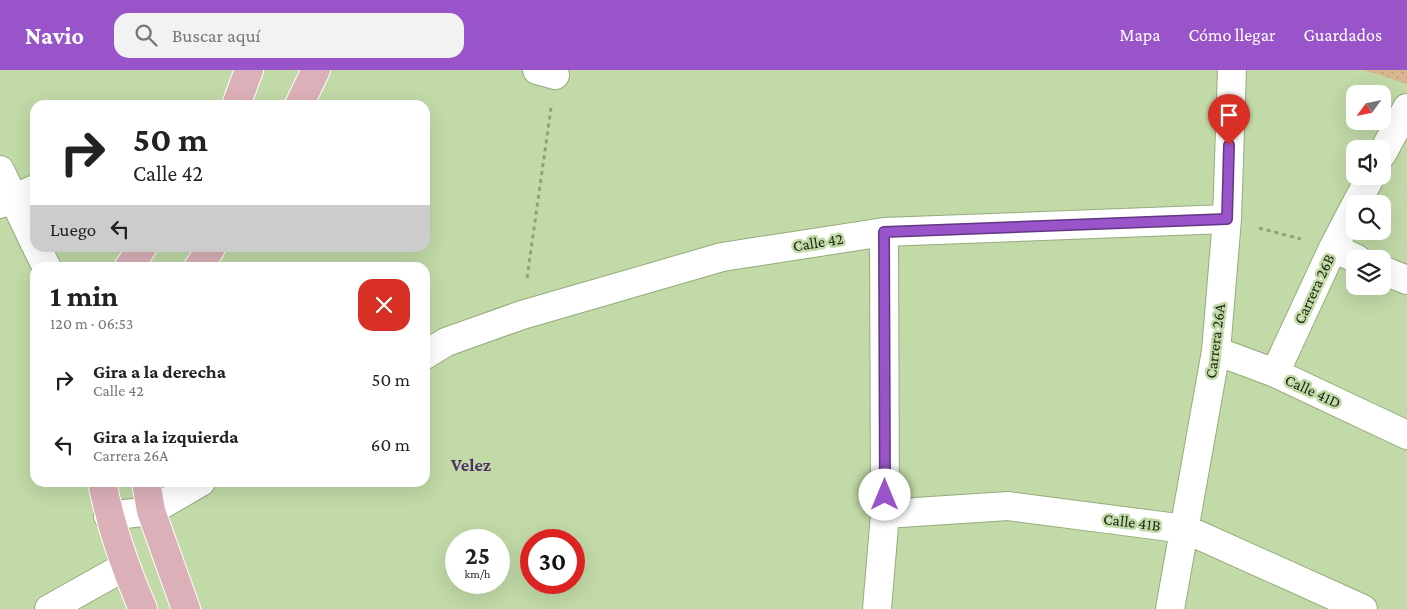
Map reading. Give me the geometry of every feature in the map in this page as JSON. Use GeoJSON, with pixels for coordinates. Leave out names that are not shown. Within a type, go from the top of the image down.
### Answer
{"type":"FeatureCollection","features":[{"type":"Feature","properties":{"kind":"main road"},"geometry":{"type":"LineString","coordinates":[[238,100],[249,70]]}},
{"type":"Feature","properties":{"kind":"main road"},"geometry":{"type":"LineString","coordinates":[[301,100],[316,70]]}},
{"type":"Feature","properties":{"kind":"main road"},"geometry":{"type":"LineString","coordinates":[[103,487],[108,516],[124,567],[143,609]]}},
{"type":"Feature","properties":{"kind":"main road"},"geometry":{"type":"LineString","coordinates":[[147,487],[151,511],[186,609]]}},
{"type":"Feature","properties":{"kind":"street","name":"Carrera 26A"},"geometry":{"type":"LineString","coordinates":[[1170,609],[1216,351],[1227,219],[1232,70]]}},
{"type":"Feature","properties":{"kind":"street"},"geometry":{"type":"LineString","coordinates":[[1390,140],[1407,108]]}},
{"type":"Feature","properties":{"kind":"street"},"geometry":{"type":"LineString","coordinates":[[0,170],[16,197],[30,232]]}},
{"type":"Feature","properties":{"kind":"street","name":"Calle 42"},"geometry":{"type":"LineString","coordinates":[[430,352],[446,342],[522,315],[722,257],[884,232],[1227,219]]}},
{"type":"Feature","properties":{"kind":"street","name":"Carrera 26B"},"geometry":{"type":"LineString","coordinates":[[1274,373],[1346,224]]}},
{"type":"Feature","properties":{"kind":"street"},"geometry":{"type":"LineString","coordinates":[[877,609],[885,514],[884,232]]}},
{"type":"Feature","properties":{"kind":"street"},"geometry":{"type":"LineString","coordinates":[[1333,248],[1346,254]]}},
{"type":"Feature","properties":{"kind":"street"},"geometry":{"type":"LineString","coordinates":[[1391,274],[1407,280]]}},
{"type":"Feature","properties":{"kind":"street","name":"Calle 41D"},"geometry":{"type":"LineString","coordinates":[[1216,351],[1274,373],[1407,435]]}},
{"type":"Feature","properties":{"kind":"street"},"geometry":{"type":"LineString","coordinates":[[108,516],[151,511],[192,487]]}},
{"type":"Feature","properties":{"kind":"street","name":"Calle 41B"},"geometry":{"type":"LineString","coordinates":[[885,514],[1008,506],[1185,528],[1363,609]]}},
{"type":"Feature","properties":{"kind":"street"},"geometry":{"type":"LineString","coordinates":[[49,609],[124,567]]}},
{"type":"Feature","properties":{"kind":"path"},"geometry":{"type":"LineString","coordinates":[[522,315],[546,73]]}},
{"type":"Feature","properties":{"kind":"path"},"geometry":{"type":"LineString","coordinates":[[1227,219],[1333,248]]}},
{"type":"Feature","properties":{"kind":"shaded area"},"geometry":{"type":"Polygon","coordinates":[[[1364,70],[1407,70],[1407,84],[1364,70]]]}},
{"type":"Feature","properties":{"kind":"district","name":"Velez"},"geometry":{"type":"Point","coordinates":[471,465]}},
{"type":"Feature","properties":{"kind":"route"},"geometry":{"type":"LineString","coordinates":[[885,495],[884,232],[1227,219],[1229,145]]}}]}
